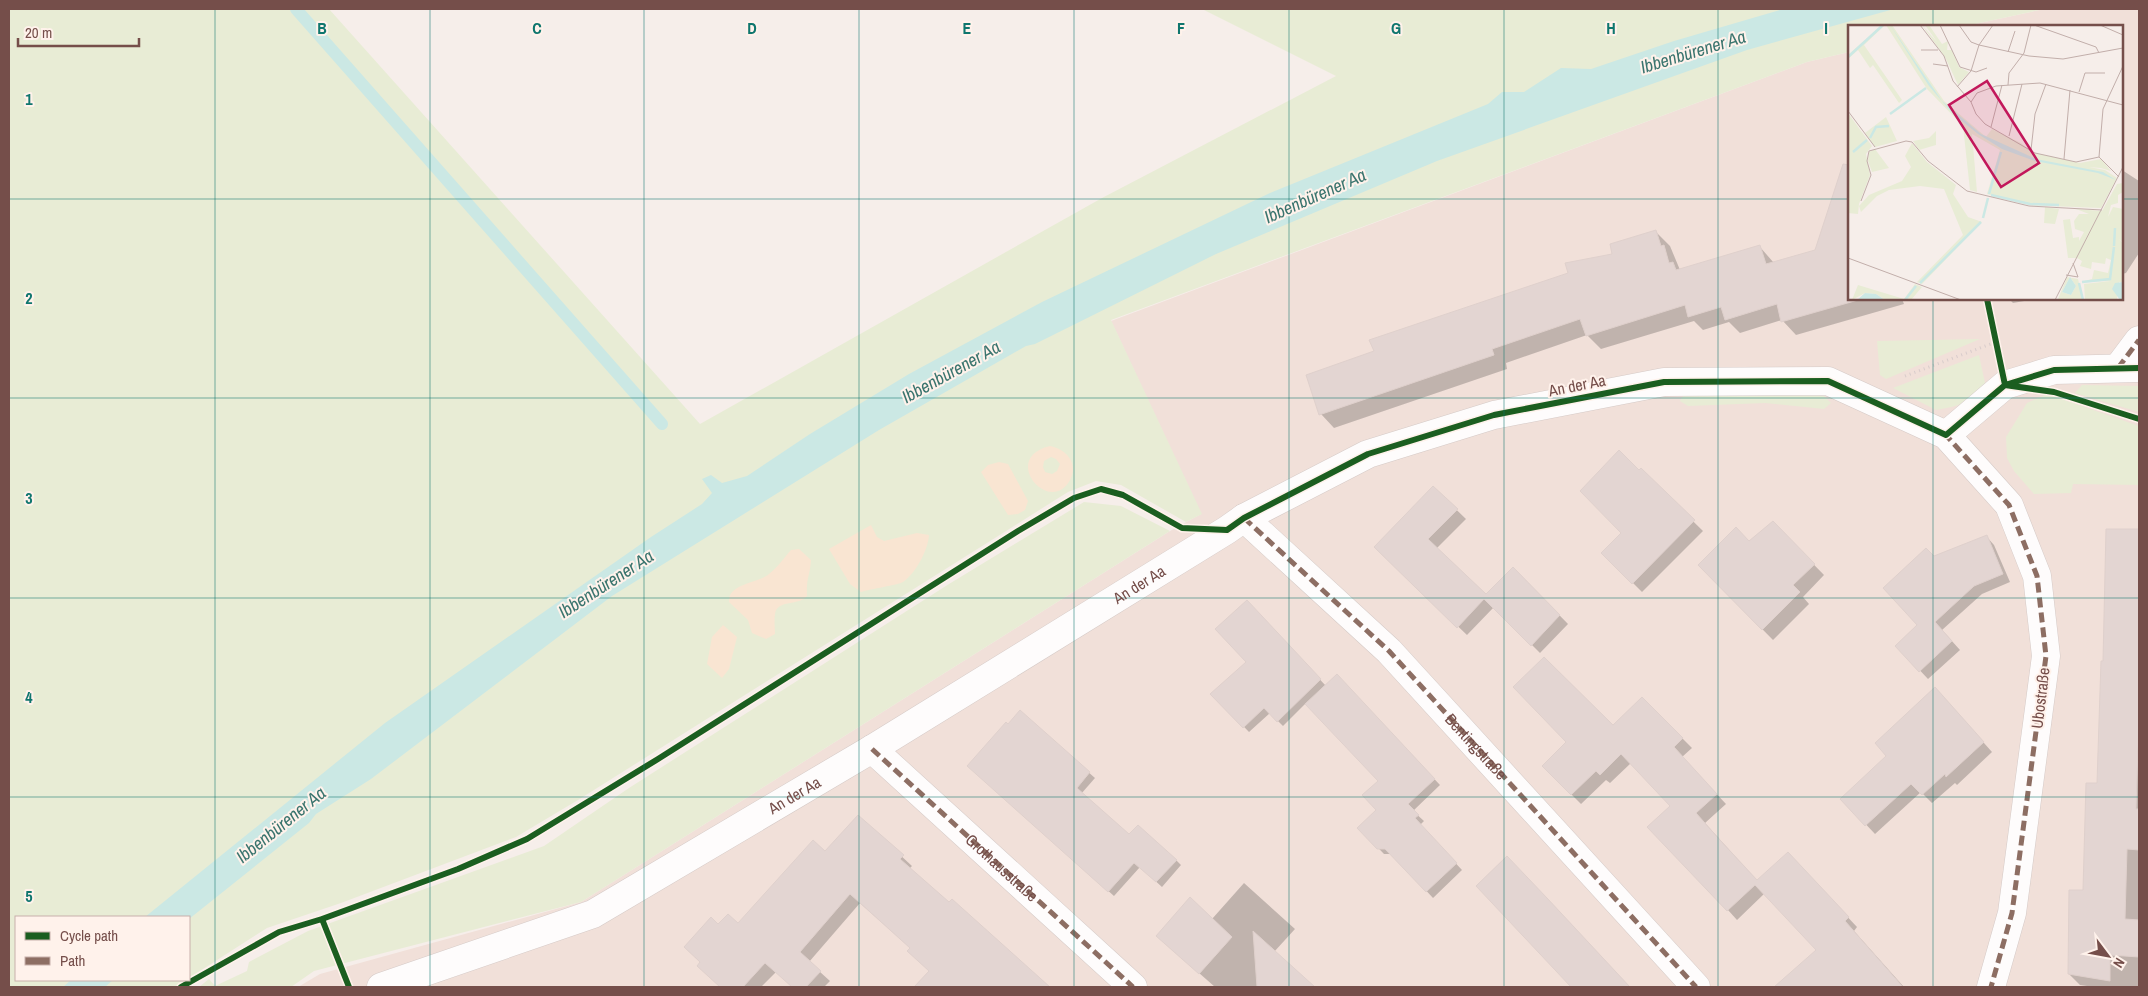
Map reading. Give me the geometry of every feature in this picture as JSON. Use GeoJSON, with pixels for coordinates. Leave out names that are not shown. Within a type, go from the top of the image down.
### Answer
{"type":"FeatureCollection","features":[{"type":"Feature","properties":{"kind":"street"},"geometry":{"type":"LineString","coordinates":[[1946,434],[2005,385],[2054,370],[2128,368],[2139,340]]}},
{"type":"Feature","properties":{"kind":"street","name":"An der Aa"},"geometry":{"type":"LineString","coordinates":[[380,987],[592,914],[872,749],[1219,536],[1244,518],[1378,451],[1494,415],[1664,382],[1828,381],[1946,434]]}},
{"type":"Feature","properties":{"kind":"street","name":"Ubostraße"},"geometry":{"type":"LineString","coordinates":[[1946,434],[2009,505],[2037,576],[2046,656],[2012,913],[1991,987]]}},
{"type":"Feature","properties":{"kind":"street","name":"Bentingstraße"},"geometry":{"type":"LineString","coordinates":[[1244,518],[1389,651],[1696,987]]}},
{"type":"Feature","properties":{"kind":"street","name":"Grothausstraße"},"geometry":{"type":"LineString","coordinates":[[872,749],[1133,987]]}},
{"type":"Feature","properties":{"kind":"path"},"geometry":{"type":"LineString","coordinates":[[1994,333],[2005,385]]}},
{"type":"Feature","properties":{"kind":"path"},"geometry":{"type":"LineString","coordinates":[[1899,379],[1996,342]]}},
{"type":"Feature","properties":{"kind":"shaded area"},"geometry":{"type":"Polygon","coordinates":[[[2044,9],[2139,9],[2139,987],[298,987],[320,974],[581,902],[1170,531],[1201,514],[1111,321],[1807,62],[1848,52],[1848,300],[2123,300],[2123,25],[1971,25],[2044,9]]]}},
{"type":"Feature","properties":{"kind":"green space"},"geometry":{"type":"Polygon","coordinates":[[[9,9],[329,9],[700,424],[1102,198],[1336,76],[1202,9],[2044,9],[1971,25],[1848,25],[1848,52],[1807,62],[1111,320],[1202,514],[1186,522],[1121,485],[1096,481],[1068,492],[516,837],[341,903],[267,928],[190,977],[190,916],[15,916],[15,981],[184,981],[174,987],[9,987],[9,9]]]}},
{"type":"Feature","properties":{"kind":"green space"},"geometry":{"type":"Polygon","coordinates":[[[1980,339],[1886,379],[1880,375],[1877,341],[1980,339]]]}},
{"type":"Feature","properties":{"kind":"green space"},"geometry":{"type":"Polygon","coordinates":[[[1979,355],[1985,383],[1975,395],[1958,405],[1936,410],[1893,388],[1979,355]]]}},
{"type":"Feature","properties":{"kind":"green space"},"geometry":{"type":"Polygon","coordinates":[[[2082,385],[2139,386],[2139,412],[2075,393],[2082,385]]]}},
{"type":"Feature","properties":{"kind":"green space"},"geometry":{"type":"Polygon","coordinates":[[[1775,387],[1824,396],[1831,403],[1824,409],[1765,403],[1688,406],[1680,401],[1685,393],[1775,387]]]}},
{"type":"Feature","properties":{"kind":"green space"},"geometry":{"type":"Polygon","coordinates":[[[2047,394],[2139,426],[2139,485],[2073,484],[2071,493],[2034,494],[2014,471],[2007,458],[2006,437],[2027,403],[2047,394]]]}},
{"type":"Feature","properties":{"kind":"green space"},"geometry":{"type":"Polygon","coordinates":[[[1084,502],[1121,506],[1170,531],[581,902],[314,971],[291,987],[199,987],[209,979],[215,986],[247,971],[249,962],[308,931],[544,846],[629,788],[949,584],[1084,502]]]}},
{"type":"Feature","properties":{"kind":"sand"},"geometry":{"type":"Polygon","coordinates":[[[1050,446],[1061,450],[1069,458],[1073,468],[1072,474],[1070,480],[1061,490],[1051,492],[1041,489],[1033,481],[1029,472],[1029,462],[1035,452],[1050,446]],[[1051,457],[1044,461],[1043,467],[1045,472],[1052,474],[1057,471],[1060,464],[1051,457]]]}},
{"type":"Feature","properties":{"kind":"sand"},"geometry":{"type":"Polygon","coordinates":[[[999,462],[1008,464],[1028,501],[1025,510],[1018,514],[1008,515],[981,472],[988,465],[999,462]]]}},
{"type":"Feature","properties":{"kind":"sand"},"geometry":{"type":"Polygon","coordinates":[[[871,525],[877,537],[884,541],[917,533],[929,535],[924,554],[908,578],[903,582],[861,592],[850,584],[829,549],[871,525]]]}},
{"type":"Feature","properties":{"kind":"sand"},"geometry":{"type":"Polygon","coordinates":[[[799,549],[811,560],[807,596],[799,601],[784,604],[777,609],[775,614],[775,634],[766,639],[752,633],[748,620],[729,602],[730,596],[738,587],[769,574],[791,550],[799,549]]]}},
{"type":"Feature","properties":{"kind":"sand"},"geometry":{"type":"Polygon","coordinates":[[[723,625],[737,637],[729,669],[722,678],[707,664],[712,637],[723,625]]]}},
{"type":"Feature","properties":{"kind":"water","name":"Ibbenbürener Aa"},"geometry":{"type":"Polygon","coordinates":[[[1783,9],[1894,9],[1747,50],[1437,161],[1216,254],[1035,344],[1026,346],[879,430],[612,596],[371,779],[316,814],[309,823],[190,918],[190,916],[146,916],[385,723],[651,537],[702,504],[712,493],[702,479],[711,475],[722,483],[747,476],[810,434],[909,374],[1042,302],[1270,193],[1488,104],[1502,92],[1524,92],[1561,68],[1591,69],[1674,41],[1783,9]]]}},
{"type":"Feature","properties":{"kind":"water"},"geometry":{"type":"Polygon","coordinates":[[[70,981],[112,981],[105,987],[63,987],[70,981]]]}},
{"type":"Feature","properties":{"kind":"building"},"geometry":{"type":"Polygon","coordinates":[[[1843,164],[1848,165],[1848,300],[1858,300],[1781,322],[1777,304],[1725,320],[1721,307],[1688,317],[1685,305],[1586,336],[1580,319],[1492,349],[1494,355],[1319,415],[1306,375],[1374,351],[1369,340],[1568,273],[1565,263],[1612,254],[1610,244],[1656,230],[1661,246],[1664,245],[1669,263],[1673,262],[1676,270],[1760,245],[1766,264],[1815,250],[1843,164]]]}},
{"type":"Feature","properties":{"kind":"building"},"geometry":{"type":"Polygon","coordinates":[[[1619,450],[1639,470],[1641,468],[1695,520],[1632,584],[1601,553],[1621,533],[1580,491],[1619,450]]]}},
{"type":"Feature","properties":{"kind":"building"},"geometry":{"type":"Polygon","coordinates":[[[1433,486],[1458,509],[1428,539],[1486,594],[1513,567],[1560,615],[1531,646],[1484,599],[1457,628],[1374,547],[1433,486]]]}},
{"type":"Feature","properties":{"kind":"building"},"geometry":{"type":"Polygon","coordinates":[[[1773,521],[1815,564],[1793,585],[1800,592],[1762,630],[1698,565],[1736,527],[1749,541],[1773,521]]]}},
{"type":"Feature","properties":{"kind":"building"},"geometry":{"type":"Polygon","coordinates":[[[2106,529],[2139,529],[2139,715],[2136,809],[2139,809],[2139,850],[2127,849],[2125,919],[2139,920],[2139,957],[2110,955],[2110,981],[2068,974],[2069,890],[2083,890],[2086,783],[2097,783],[2101,661],[2103,661],[2106,529]]]}},
{"type":"Feature","properties":{"kind":"building"},"geometry":{"type":"Polygon","coordinates":[[[1987,535],[2003,574],[1974,586],[1935,622],[1952,641],[1919,672],[1895,646],[1917,625],[1883,588],[1926,548],[1934,556],[1987,535]]]}},
{"type":"Feature","properties":{"kind":"building"},"geometry":{"type":"Polygon","coordinates":[[[1247,600],[1321,679],[1277,722],[1264,708],[1243,728],[1210,694],[1246,662],[1215,629],[1247,600]]]}},
{"type":"Feature","properties":{"kind":"building"},"geometry":{"type":"Polygon","coordinates":[[[1544,657],[1613,725],[1642,697],[1683,738],[1674,747],[1717,794],[1696,813],[1720,840],[1757,880],[1788,852],[1849,917],[1845,921],[1903,987],[1774,987],[1816,950],[1755,885],[1727,911],[1647,827],[1670,806],[1621,754],[1600,775],[1596,771],[1571,795],[1542,766],[1566,742],[1513,687],[1544,657]]]}},
{"type":"Feature","properties":{"kind":"building"},"geometry":{"type":"Polygon","coordinates":[[[1337,674],[1435,779],[1408,804],[1419,815],[1415,818],[1457,863],[1426,892],[1385,849],[1377,849],[1357,828],[1376,810],[1362,795],[1378,781],[1305,704],[1337,674]]]}},
{"type":"Feature","properties":{"kind":"building"},"geometry":{"type":"Polygon","coordinates":[[[1935,687],[1984,742],[1946,777],[1945,774],[1922,795],[1911,784],[1865,826],[1840,799],[1886,756],[1875,743],[1935,687]]]}},
{"type":"Feature","properties":{"kind":"building"},"geometry":{"type":"Polygon","coordinates":[[[1020,710],[1090,772],[1077,788],[1129,834],[1138,825],[1177,860],[1156,882],[1134,863],[1108,892],[967,766],[1006,722],[1008,724],[1020,710]]]}},
{"type":"Feature","properties":{"kind":"building"},"geometry":{"type":"Polygon","coordinates":[[[858,815],[904,855],[900,859],[949,902],[952,899],[1050,987],[914,987],[929,971],[907,951],[910,948],[850,894],[800,952],[821,971],[806,987],[792,987],[765,963],[743,987],[720,987],[697,966],[700,962],[684,947],[711,917],[718,924],[728,914],[738,923],[813,840],[825,851],[858,815]]]}},
{"type":"Feature","properties":{"kind":"building"},"geometry":{"type":"Polygon","coordinates":[[[1507,856],[1630,987],[1571,987],[1476,886],[1507,856]]]}},
{"type":"Feature","properties":{"kind":"building"},"geometry":{"type":"Polygon","coordinates":[[[1190,897],[1232,937],[1199,974],[1156,936],[1190,897]]]}},
{"type":"Feature","properties":{"kind":"building"},"geometry":{"type":"Polygon","coordinates":[[[1253,931],[1315,987],[1257,987],[1253,931]]]}},
{"type":"Feature","properties":{"kind":"waterway"},"geometry":{"type":"LineString","coordinates":[[296,9],[662,424]]}},
{"type":"Feature","properties":{"kind":"marked path"},"geometry":{"type":"LineString","coordinates":[[2118,368],[2139,340]]}},
{"type":"Feature","properties":{"kind":"marked path"},"geometry":{"type":"LineString","coordinates":[[1944,433],[2009,505],[2037,576],[2046,656],[2012,913],[1991,987]]}},
{"type":"Feature","properties":{"kind":"marked path"},"geometry":{"type":"LineString","coordinates":[[1244,518],[1389,651],[1696,987]]}},
{"type":"Feature","properties":{"kind":"marked path"},"geometry":{"type":"LineString","coordinates":[[872,749],[1133,987]]}},
{"type":"Feature","properties":{"kind":"cycle path"},"geometry":{"type":"LineString","coordinates":[[1987,300],[2005,385],[2054,392],[2139,419]]}},
{"type":"Feature","properties":{"kind":"cycle path"},"geometry":{"type":"LineString","coordinates":[[181,987],[279,932],[322,919],[458,869],[527,839],[658,759],[1018,531],[1074,498],[1101,489],[1123,495],[1182,528],[1227,530],[1244,518],[1368,454],[1494,415],[1664,382],[1828,381],[1946,435],[2005,385],[2054,370],[2139,368]]}},
{"type":"Feature","properties":{"kind":"cycle path"},"geometry":{"type":"LineString","coordinates":[[322,919],[349,987]]}}]}
